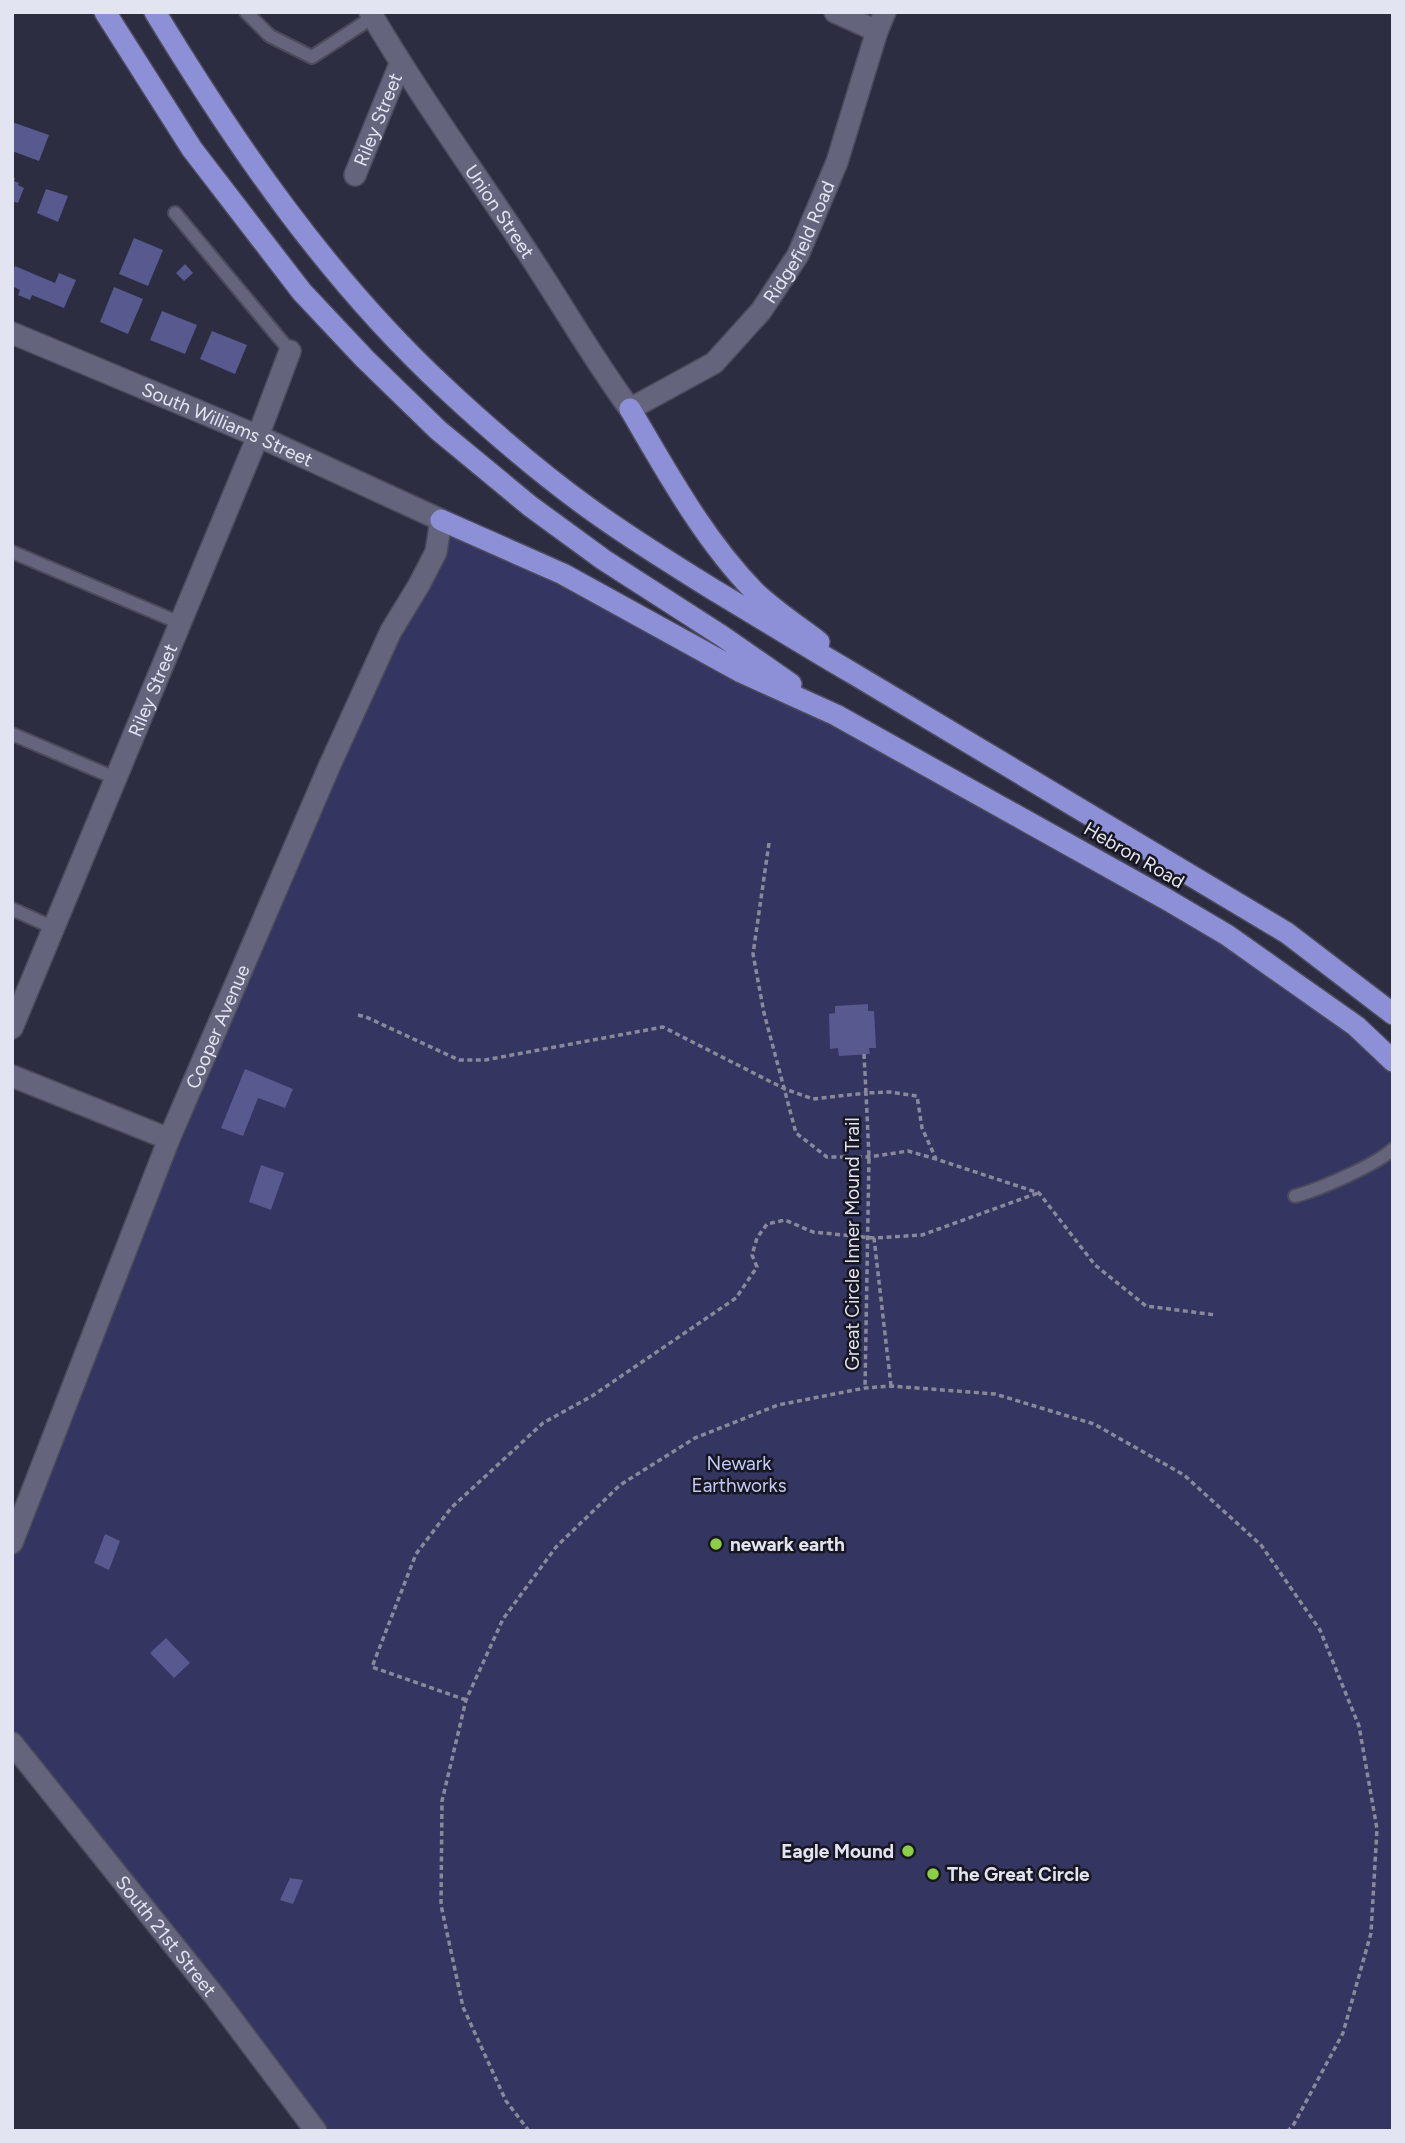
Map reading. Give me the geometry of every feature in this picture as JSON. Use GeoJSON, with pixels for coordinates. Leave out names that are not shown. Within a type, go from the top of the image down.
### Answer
{"type":"FeatureCollection","features":[{"type":"Feature","properties":{"kind":"highway"},"geometry":{"type":"LineString","coordinates":[[105,12],[192,149],[302,292],[365,359],[438,430],[530,506],[604,560],[722,636],[836,715]]}},
{"type":"Feature","properties":{"kind":"highway"},"geometry":{"type":"LineString","coordinates":[[155,12],[214,105],[302,229],[373,314],[443,386],[591,510],[775,628],[854,674]]}},
{"type":"Feature","properties":{"kind":"highway"},"geometry":{"type":"LineString","coordinates":[[630,409],[667,473],[718,547],[756,593],[830,650],[854,674]]}},
{"type":"Feature","properties":{"kind":"highway"},"geometry":{"type":"LineString","coordinates":[[441,520],[563,574],[741,672],[836,715]]}},
{"type":"Feature","properties":{"kind":"highway","name":"Hebron Road"},"geometry":{"type":"LineString","coordinates":[[854,674],[1287,933],[1393,1014]]}},
{"type":"Feature","properties":{"kind":"highway","name":"Hebron Road"},"geometry":{"type":"LineString","coordinates":[[836,715],[1227,935],[1356,1026],[1393,1061]]}},
{"type":"Feature","properties":{"kind":"street"},"geometry":{"type":"LineString","coordinates":[[835,12],[881,22]]}},
{"type":"Feature","properties":{"kind":"street","name":"Union Street"},"geometry":{"type":"LineString","coordinates":[[372,15],[400,64],[524,246],[599,367],[630,409]]}},
{"type":"Feature","properties":{"kind":"street","name":"Ridgefield Road"},"geometry":{"type":"LineString","coordinates":[[630,409],[714,363],[761,311],[798,255],[838,162],[881,22]]}},
{"type":"Feature","properties":{"kind":"street","name":"Riley Street"},"geometry":{"type":"LineString","coordinates":[[355,175],[400,64]]}},
{"type":"Feature","properties":{"kind":"street","name":"South Williams Street"},"geometry":{"type":"LineString","coordinates":[[12,333],[258,436],[441,520]]}},
{"type":"Feature","properties":{"kind":"street","name":"Riley Street"},"geometry":{"type":"LineString","coordinates":[[12,1028],[258,436],[290,351]]}},
{"type":"Feature","properties":{"kind":"street","name":"Cooper Avenue"},"geometry":{"type":"LineString","coordinates":[[12,1543],[169,1139],[385,644],[436,552],[441,520]]}},
{"type":"Feature","properties":{"kind":"street"},"geometry":{"type":"LineString","coordinates":[[12,1076],[169,1139]]}},
{"type":"Feature","properties":{"kind":"street","name":"South 21st Street"},"geometry":{"type":"LineString","coordinates":[[12,1743],[218,1999],[308,2127]]}},
{"type":"Feature","properties":{"kind":"lane"},"geometry":{"type":"LineString","coordinates":[[246,12],[270,36],[312,57],[372,15]]}},
{"type":"Feature","properties":{"kind":"lane"},"geometry":{"type":"LineString","coordinates":[[175,213],[290,351]]}},
{"type":"Feature","properties":{"kind":"lane"},"geometry":{"type":"LineString","coordinates":[[12,552],[180,623]]}},
{"type":"Feature","properties":{"kind":"lane"},"geometry":{"type":"LineString","coordinates":[[12,734],[115,778]]}},
{"type":"Feature","properties":{"kind":"lane"},"geometry":{"type":"LineString","coordinates":[[12,909],[54,928]]}},
{"type":"Feature","properties":{"kind":"lane"},"geometry":{"type":"LineString","coordinates":[[1295,1196],[1311,1192],[1359,1170],[1393,1149]]}},
{"type":"Feature","properties":{"kind":"path"},"geometry":{"type":"LineString","coordinates":[[769,843],[753,954],[764,1013],[796,1133],[827,1157],[869,1157],[908,1151],[1039,1193],[1095,1265],[1146,1306],[1216,1315]]}},
{"type":"Feature","properties":{"kind":"path","name":"Great Circle Inner Mound Trail"},"geometry":{"type":"LineString","coordinates":[[358,1015],[458,1060],[485,1060],[663,1027],[785,1089],[813,1099],[866,1093],[869,1157],[865,1388]]}},
{"type":"Feature","properties":{"kind":"path"},"geometry":{"type":"LineString","coordinates":[[864,1054],[866,1093],[889,1092],[917,1096],[922,1128],[936,1159]]}},
{"type":"Feature","properties":{"kind":"path"},"geometry":{"type":"LineString","coordinates":[[466,1700],[372,1667],[416,1554],[451,1508],[543,1423],[592,1396],[736,1298],[757,1267],[752,1255],[757,1238],[767,1224],[785,1220],[813,1232],[867,1238],[922,1235],[1039,1193]]}},
{"type":"Feature","properties":{"kind":"path"},"geometry":{"type":"LineString","coordinates":[[874,1238],[891,1386]]}},
{"type":"Feature","properties":{"kind":"path","name":"Great Circle Inner Mound Trail"},"geometry":{"type":"LineString","coordinates":[[529,2131],[506,2101],[463,2007],[441,1905],[442,1801],[466,1700],[503,1619],[556,1547],[620,1485],[695,1437],[778,1405],[865,1388],[891,1386],[995,1394],[1094,1424],[1184,1475],[1261,1545],[1320,1630],[1359,1726],[1377,1829],[1371,1933],[1343,2033],[1288,2131]]}},
{"type":"Feature","properties":{"kind":"green space","name":"Newark Earthworks"},"geometry":{"type":"Polygon","coordinates":[[[441,520],[563,574],[1227,935],[1393,1061],[1393,2131],[316,2131],[12,1742],[12,1543],[169,1139],[441,520]]]}},
{"type":"Feature","properties":{"kind":"building"},"geometry":{"type":"Polygon","coordinates":[[[12,122],[49,135],[39,161],[12,151],[12,122]]]}},
{"type":"Feature","properties":{"kind":"building"},"geometry":{"type":"Polygon","coordinates":[[[12,177],[24,188],[18,203],[12,201],[12,177]]]}},
{"type":"Feature","properties":{"kind":"building"},"geometry":{"type":"Polygon","coordinates":[[[46,189],[68,196],[58,222],[37,213],[46,189]]]}},
{"type":"Feature","properties":{"kind":"building"},"geometry":{"type":"Polygon","coordinates":[[[134,238],[163,250],[148,286],[119,274],[134,238]]]}},
{"type":"Feature","properties":{"kind":"building"},"geometry":{"type":"Polygon","coordinates":[[[185,264],[193,273],[184,281],[176,273],[185,264]]]}},
{"type":"Feature","properties":{"kind":"building"},"geometry":{"type":"Polygon","coordinates":[[[15,266],[55,283],[59,273],[76,280],[64,308],[32,295],[30,300],[18,295],[20,290],[12,286],[15,266]]]}},
{"type":"Feature","properties":{"kind":"building"},"geometry":{"type":"Polygon","coordinates":[[[114,287],[143,299],[128,334],[100,322],[114,287]]]}},
{"type":"Feature","properties":{"kind":"building"},"geometry":{"type":"Polygon","coordinates":[[[162,311],[197,325],[185,354],[150,340],[162,311]]]}},
{"type":"Feature","properties":{"kind":"building"},"geometry":{"type":"Polygon","coordinates":[[[212,331],[247,345],[235,374],[200,359],[212,331]]]}},
{"type":"Feature","properties":{"kind":"building"},"geometry":{"type":"Polygon","coordinates":[[[868,1004],[868,1011],[874,1011],[876,1048],[869,1048],[870,1054],[839,1056],[838,1048],[830,1049],[829,1014],[835,1013],[835,1006],[868,1004]]]}},
{"type":"Feature","properties":{"kind":"building"},"geometry":{"type":"Polygon","coordinates":[[[245,1069],[293,1089],[285,1108],[258,1098],[243,1136],[221,1128],[245,1069]]]}},
{"type":"Feature","properties":{"kind":"building"},"geometry":{"type":"Polygon","coordinates":[[[261,1165],[284,1173],[271,1210],[249,1202],[261,1165]]]}},
{"type":"Feature","properties":{"kind":"building"},"geometry":{"type":"Polygon","coordinates":[[[105,1534],[120,1541],[109,1570],[94,1563],[105,1534]]]}},
{"type":"Feature","properties":{"kind":"building"},"geometry":{"type":"Polygon","coordinates":[[[166,1638],[190,1663],[174,1678],[150,1653],[166,1638]]]}},
{"type":"Feature","properties":{"kind":"building"},"geometry":{"type":"Polygon","coordinates":[[[290,1878],[303,1880],[293,1904],[280,1900],[290,1878]]]}},
{"type":"Feature","properties":{"kind":"place","name":"newark earth"},"geometry":{"type":"Point","coordinates":[716,1544]}},
{"type":"Feature","properties":{"kind":"place","name":"Eagle Mound"},"geometry":{"type":"Point","coordinates":[908,1851]}},
{"type":"Feature","properties":{"kind":"place","name":"The Great Circle"},"geometry":{"type":"Point","coordinates":[933,1874]}}]}
